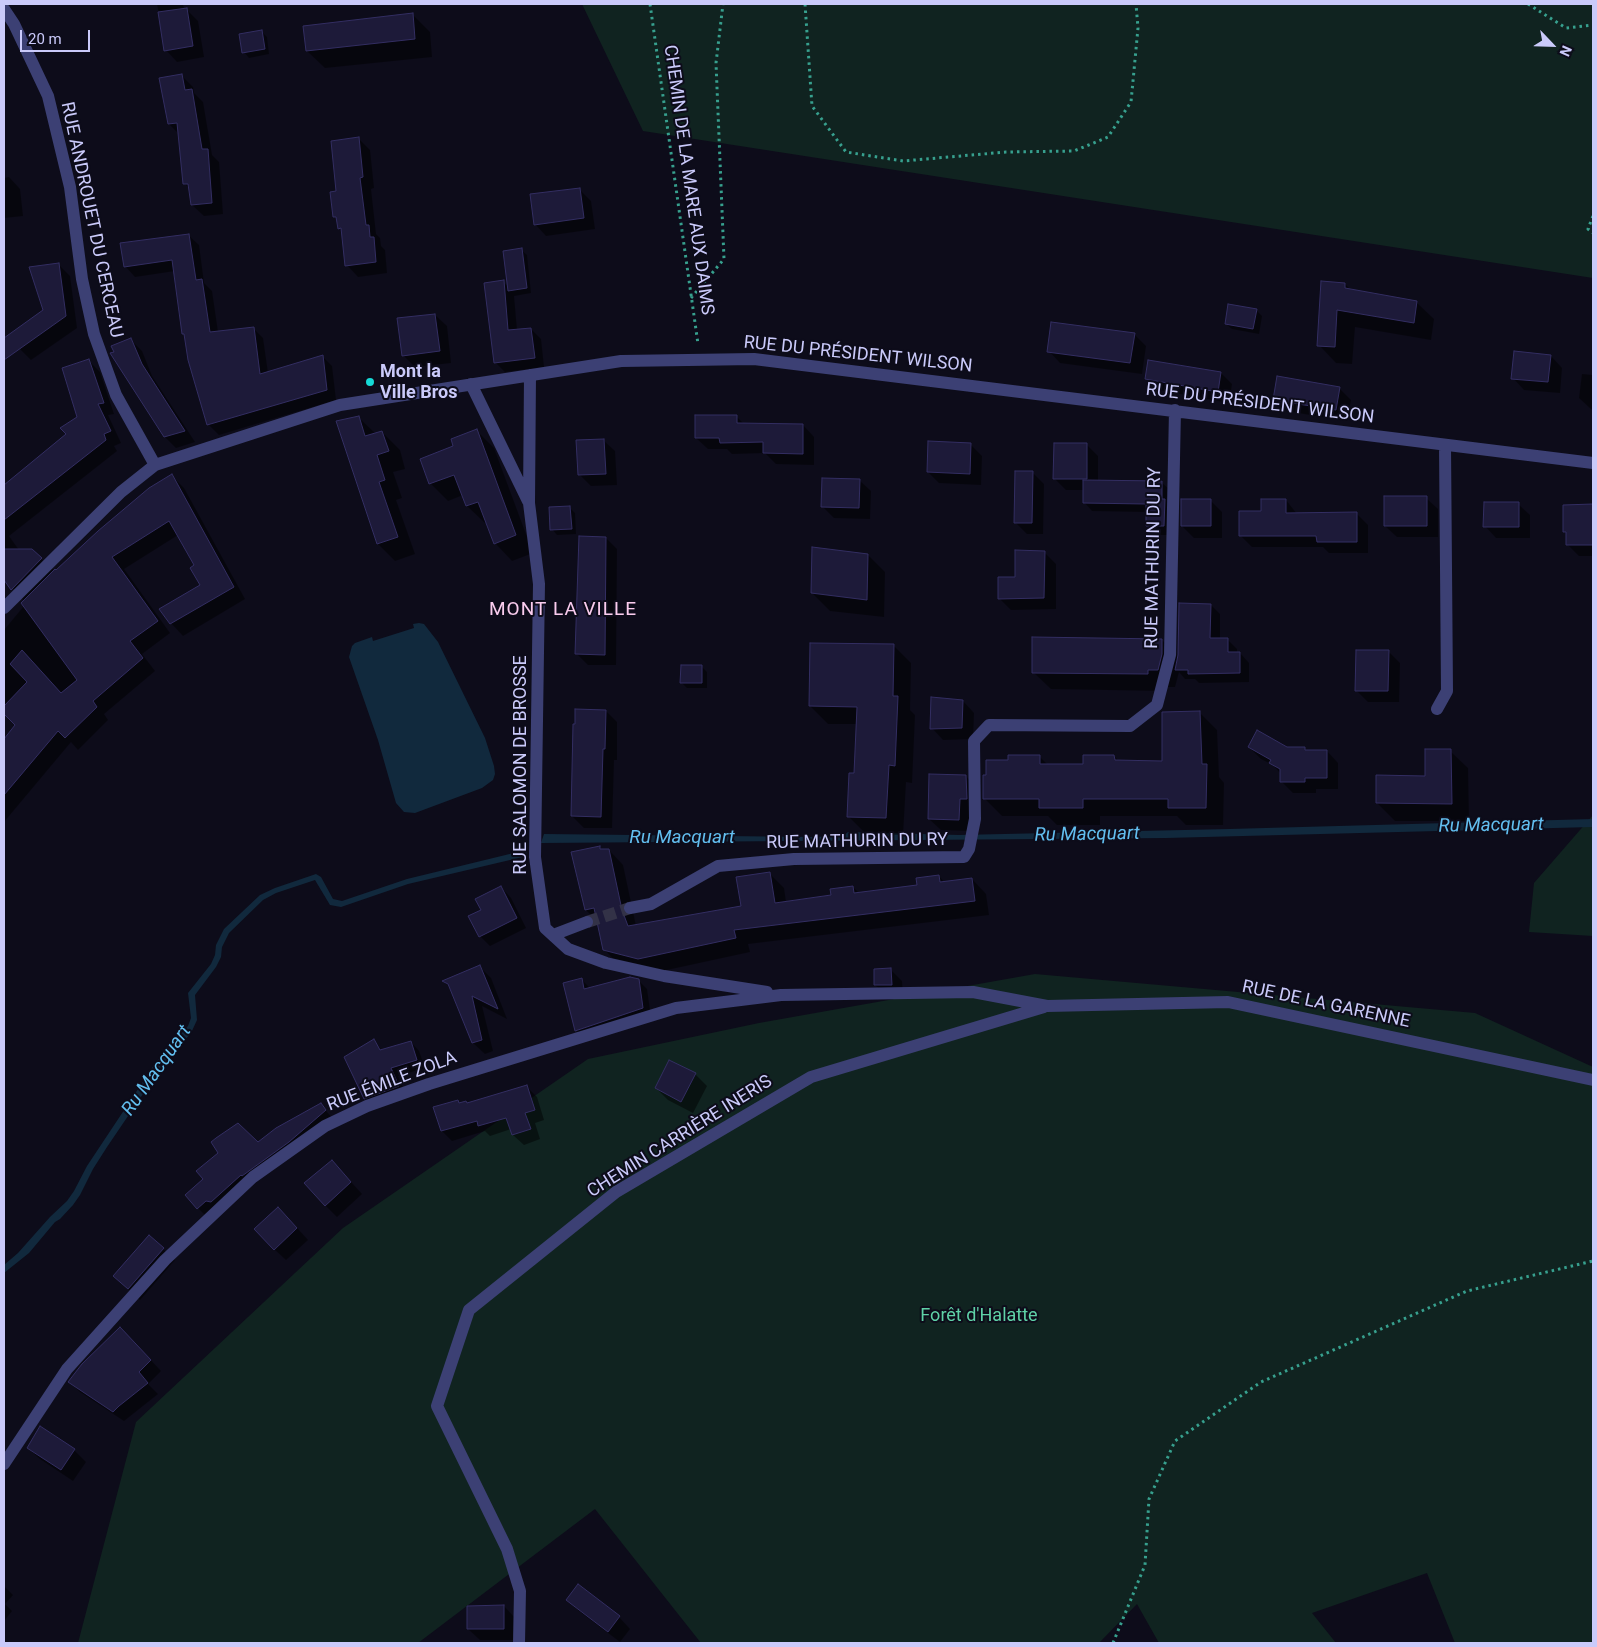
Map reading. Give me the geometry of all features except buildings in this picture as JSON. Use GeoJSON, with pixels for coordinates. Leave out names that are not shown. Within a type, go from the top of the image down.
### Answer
{"type":"FeatureCollection","features":[{"type":"Feature","properties":{"kind":"street","name":"RUE ANDROUET DU CERCEAU"},"geometry":{"type":"LineString","coordinates":[[4,9],[14,24],[48,96],[70,187],[82,279],[94,334],[116,395],[155,465]]}},
{"type":"Feature","properties":{"kind":"street","name":"RUE DU PRÉSIDENT WILSON"},"geometry":{"type":"LineString","coordinates":[[4,608],[121,492],[155,465],[340,405],[621,361],[754,358],[1593,463]]}},
{"type":"Feature","properties":{"kind":"street","name":"RUE SALOMON DE BROSSE"},"geometry":{"type":"LineString","coordinates":[[530,375],[529,503],[539,584],[535,857],[545,928],[568,948],[606,963],[664,976],[781,994]]}},
{"type":"Feature","properties":{"kind":"street","name":"RUE SALOMON DE BROSSE"},"geometry":{"type":"LineString","coordinates":[[471,384],[529,503]]}},
{"type":"Feature","properties":{"kind":"street","name":"RUE MATHURIN DU RY"},"geometry":{"type":"LineString","coordinates":[[630,908],[650,904],[718,866],[794,859],[964,857],[969,849],[975,819],[974,741],[989,725],[1130,726],[1157,705],[1170,655],[1175,410]]}},
{"type":"Feature","properties":{"kind":"street"},"geometry":{"type":"LineString","coordinates":[[1437,709],[1447,691],[1445,445]]}},
{"type":"Feature","properties":{"kind":"street"},"geometry":{"type":"LineString","coordinates":[[553,935],[587,922]]}},
{"type":"Feature","properties":{"kind":"street"},"geometry":{"type":"LineString","coordinates":[[781,994],[972,992],[1047,1006]]}},
{"type":"Feature","properties":{"kind":"street","name":"RUE ÉMILE ZOLA"},"geometry":{"type":"LineString","coordinates":[[4,1464],[67,1369],[165,1260],[253,1177],[325,1126],[367,1106],[429,1084],[676,1008],[781,994]]}},
{"type":"Feature","properties":{"kind":"street","name":"RUE DE LA GARENNE"},"geometry":{"type":"LineString","coordinates":[[1047,1006],[1228,1002],[1593,1080]]}},
{"type":"Feature","properties":{"kind":"street","name":"CHEMIN CARRIÈRE INERIS"},"geometry":{"type":"LineString","coordinates":[[519,1643],[520,1592],[507,1549],[437,1406],[469,1310],[616,1192],[810,1078],[1047,1006]]}},
{"type":"Feature","properties":{"kind":"path","name":"CHEMIN DE LA MARE AUX DAIMS"},"geometry":{"type":"LineString","coordinates":[[650,4],[700,359]]}},
{"type":"Feature","properties":{"kind":"path"},"geometry":{"type":"LineString","coordinates":[[691,299],[724,259],[716,63],[723,4]]}},
{"type":"Feature","properties":{"kind":"path"},"geometry":{"type":"LineString","coordinates":[[805,4],[812,106],[846,152],[903,161],[1006,152],[1074,150],[1108,137],[1131,102],[1138,28],[1136,4]]}},
{"type":"Feature","properties":{"kind":"path"},"geometry":{"type":"LineString","coordinates":[[1528,4],[1566,28],[1593,25]]}},
{"type":"Feature","properties":{"kind":"path"},"geometry":{"type":"LineString","coordinates":[[1593,216],[1588,229],[1593,233]]}},
{"type":"Feature","properties":{"kind":"path"},"geometry":{"type":"LineString","coordinates":[[1113,1643],[1145,1565],[1149,1499],[1175,1441],[1261,1382],[1467,1291],[1593,1261]]}},
{"type":"Feature","properties":{"kind":"green space"},"geometry":{"type":"Polygon","coordinates":[[[582,4],[1593,4],[1593,278],[643,131],[582,4]]]}},
{"type":"Feature","properties":{"kind":"green space"},"geometry":{"type":"Polygon","coordinates":[[[1593,815],[1593,936],[1529,932],[1534,883],[1593,815]]]}},
{"type":"Feature","properties":{"kind":"green space","name":"Forêt d'Halatte"},"geometry":{"type":"Polygon","coordinates":[[[1035,974],[1475,1013],[1593,1067],[1593,1643],[1455,1643],[1427,1573],[1312,1613],[1336,1643],[1159,1643],[1137,1604],[1099,1643],[701,1643],[595,1509],[418,1643],[78,1643],[136,1422],[343,1228],[588,1059],[759,1023],[1035,974]]]}},
{"type":"Feature","properties":{"kind":"water"},"geometry":{"type":"Polygon","coordinates":[[[413,624],[424,624],[438,642],[485,738],[495,774],[493,780],[482,788],[415,813],[404,812],[396,803],[378,740],[349,657],[352,646],[355,643],[372,637],[373,641],[414,628],[413,624]]]}},
{"type":"Feature","properties":{"kind":"water","name":"Ru Macquart"},"geometry":{"type":"Polygon","coordinates":[[[1593,819],[1593,827],[1166,838],[541,843],[544,834],[813,837],[843,836],[848,832],[959,835],[1593,819]]]}},
{"type":"Feature","properties":{"kind":"water","name":"Ru Macquart"},"geometry":{"type":"Polygon","coordinates":[[[526,850],[527,856],[408,884],[341,907],[330,905],[315,880],[276,893],[263,900],[229,933],[222,947],[221,957],[216,967],[195,995],[197,1020],[191,1033],[164,1063],[93,1169],[80,1195],[29,1253],[4,1273],[4,1265],[18,1253],[67,1201],[87,1166],[156,1062],[188,1026],[191,1018],[188,993],[211,964],[215,955],[216,945],[224,929],[260,895],[316,874],[321,877],[333,899],[342,901],[407,879],[526,850]]]}},
{"type":"Feature","properties":{"kind":"tunnel"},"geometry":{"type":"LineString","coordinates":[[587,922],[630,908]]}},
{"type":"Feature","properties":{"kind":"place","name":"Mont la Ville Bros"},"geometry":{"type":"Point","coordinates":[370,382]}},
{"type":"Feature","properties":{"kind":"district","name":"MONT LA VILLE"},"geometry":{"type":"Point","coordinates":[563,610]}}]}
